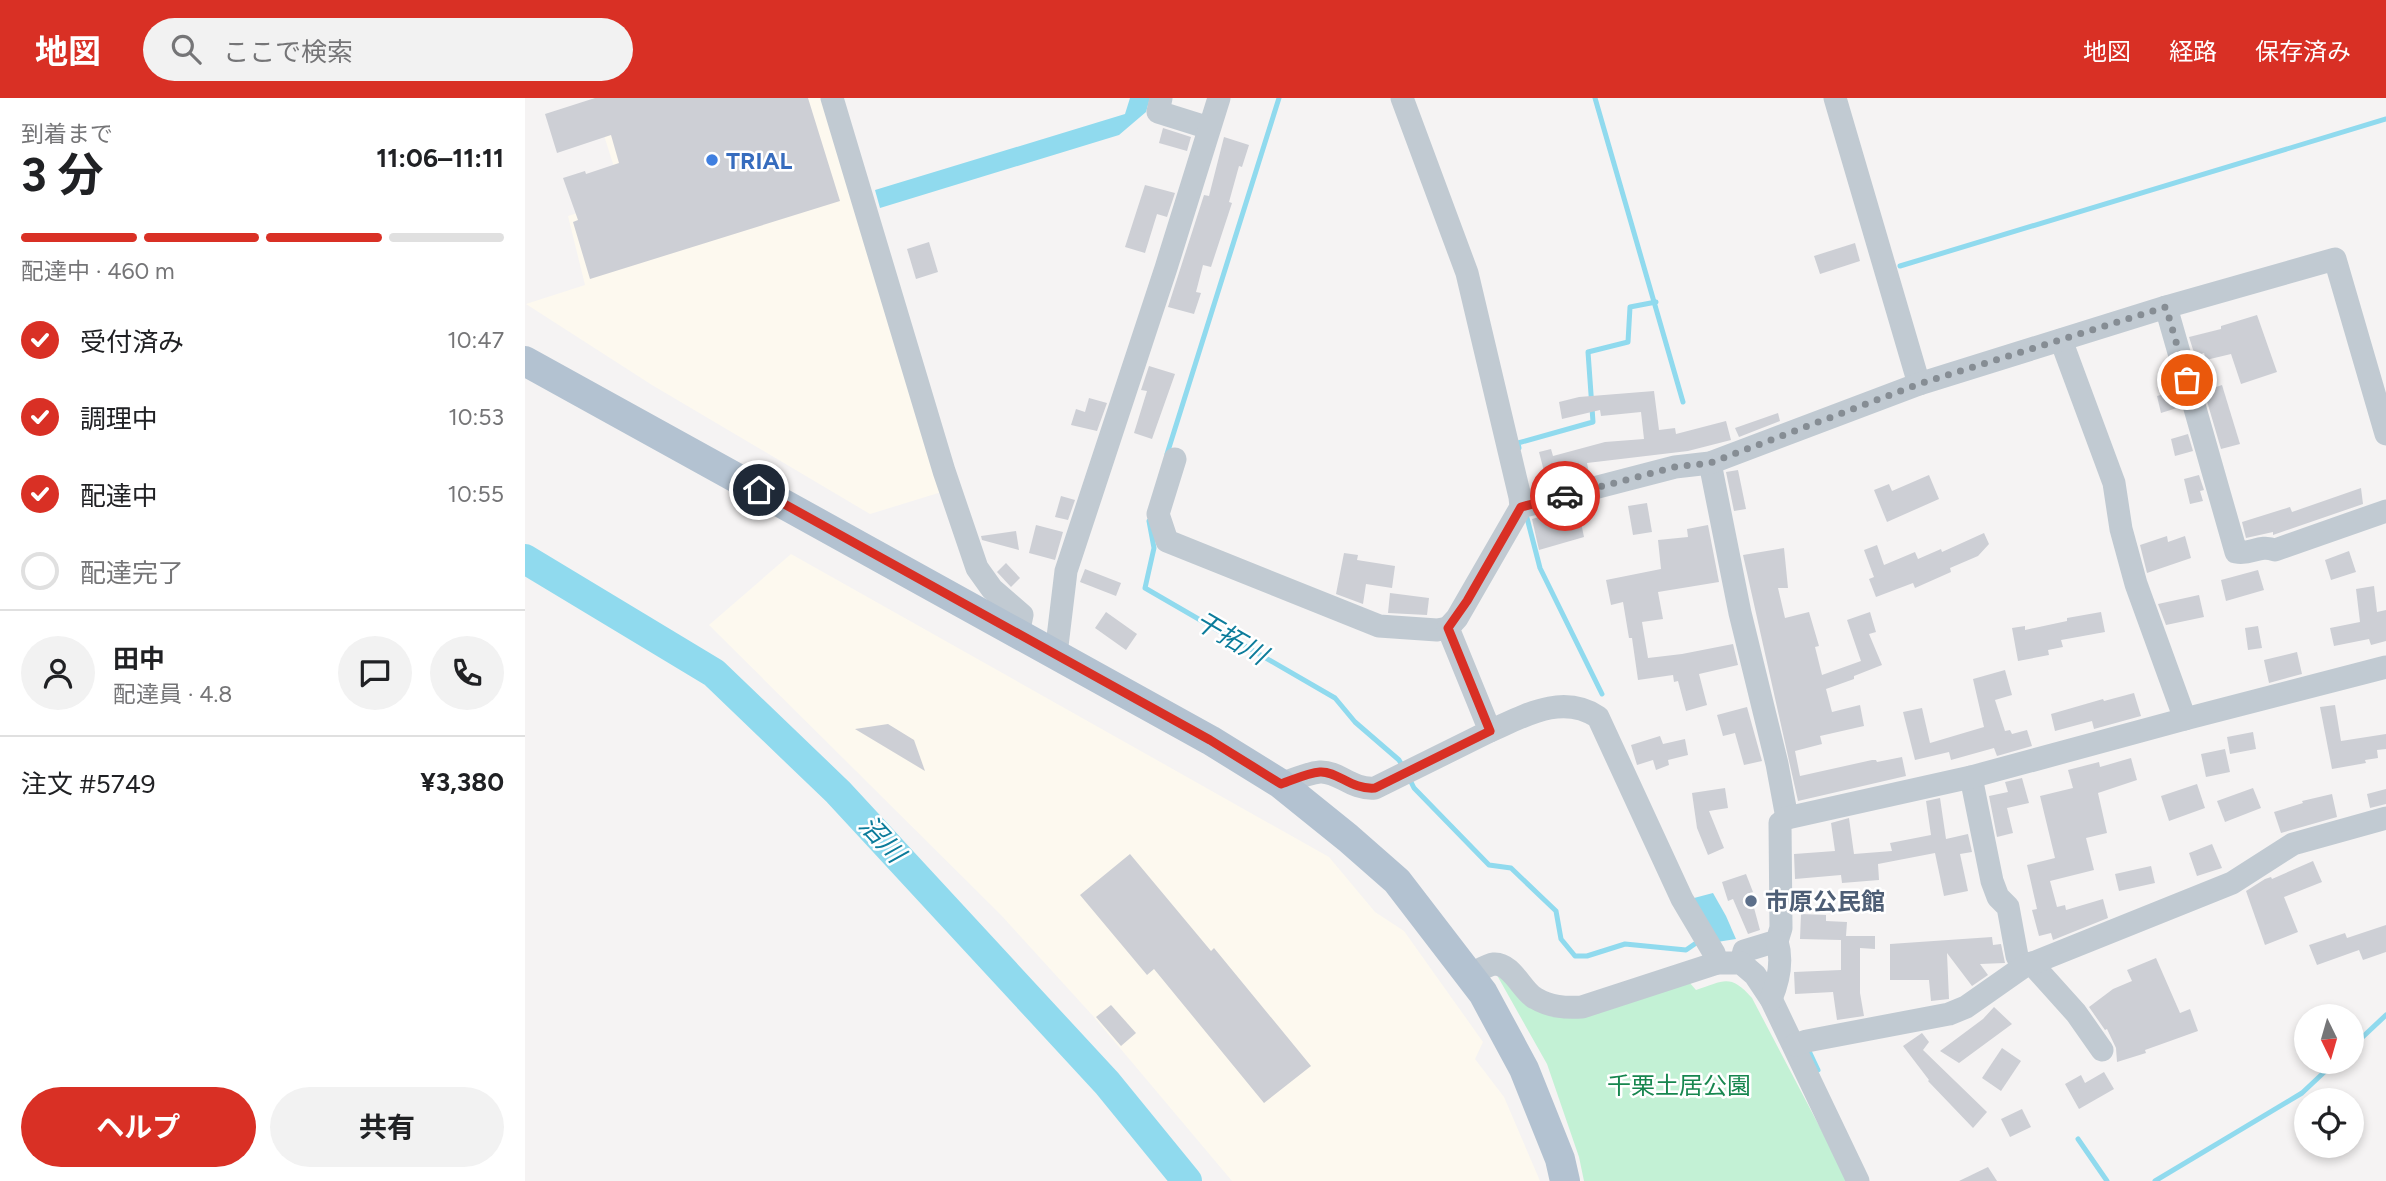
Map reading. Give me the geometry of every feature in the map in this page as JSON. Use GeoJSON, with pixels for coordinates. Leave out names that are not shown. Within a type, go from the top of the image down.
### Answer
{"type":"FeatureCollection","features":[{"type":"Feature","properties":{"kind":"main road"},"geometry":{"type":"LineString","coordinates":[[525,361],[1210,740],[1281,784],[1397,881],[1483,993],[1524,1069],[1560,1158],[1565,1181]]}},
{"type":"Feature","properties":{"kind":"street"},"geometry":{"type":"LineString","coordinates":[[832,98],[944,471],[977,568],[992,589],[1021,615],[1018,634]]}},
{"type":"Feature","properties":{"kind":"street"},"geometry":{"type":"LineString","coordinates":[[1161,98],[1158,112],[1209,128]]}},
{"type":"Feature","properties":{"kind":"street"},"geometry":{"type":"LineString","coordinates":[[1056,654],[1066,572],[1219,98]]}},
{"type":"Feature","properties":{"kind":"street"},"geometry":{"type":"LineString","coordinates":[[1175,458],[1158,514],[1167,541],[1379,626],[1437,630],[1448,628],[1457,618],[1521,507],[1520,497],[1467,273],[1402,98]]}},
{"type":"Feature","properties":{"kind":"street"},"geometry":{"type":"LineString","coordinates":[[1835,98],[1919,384]]}},
{"type":"Feature","properties":{"kind":"street"},"geometry":{"type":"LineString","coordinates":[[1521,507],[1675,467],[1710,463],[1919,384],[2166,307],[2335,259],[2386,434]]}},
{"type":"Feature","properties":{"kind":"street"},"geometry":{"type":"LineString","coordinates":[[2166,307],[2236,552],[2244,553],[2265,546],[2274,550],[2386,512]]}},
{"type":"Feature","properties":{"kind":"street"},"geometry":{"type":"LineString","coordinates":[[2061,340],[2114,483],[2121,529],[2136,584],[2185,719]]}},
{"type":"Feature","properties":{"kind":"street"},"geometry":{"type":"LineString","coordinates":[[1710,463],[1740,613],[1777,764],[1787,818]]}},
{"type":"Feature","properties":{"kind":"street"},"geometry":{"type":"LineString","coordinates":[[1448,628],[1490,731]]}},
{"type":"Feature","properties":{"kind":"street"},"geometry":{"type":"LineString","coordinates":[[1772,999],[1779,980],[1780,952],[1777,941],[1781,928],[1780,823],[1787,818],[1971,777],[2386,667]]}},
{"type":"Feature","properties":{"kind":"street"},"geometry":{"type":"LineString","coordinates":[[1281,784],[1319,772],[1330,773],[1362,789],[1375,788],[1539,709],[1560,706],[1589,711],[1598,717],[1682,899],[1714,953],[1717,963]]}},
{"type":"Feature","properties":{"kind":"street"},"geometry":{"type":"LineString","coordinates":[[1971,777],[1992,881],[1998,897],[2008,907],[2017,956],[2077,1013],[2102,1051]]}},
{"type":"Feature","properties":{"kind":"street"},"geometry":{"type":"LineString","coordinates":[[1795,1045],[1949,1014],[1966,1007],[2027,965],[2232,883],[2293,844],[2386,818]]}},
{"type":"Feature","properties":{"kind":"street"},"geometry":{"type":"LineString","coordinates":[[1741,963],[1744,951],[1777,941]]}},
{"type":"Feature","properties":{"kind":"street"},"geometry":{"type":"LineString","coordinates":[[1469,975],[1495,964],[1505,967],[1532,997],[1551,1006],[1567,1008],[1583,1007],[1717,963],[1741,963],[1755,975],[1772,999],[1858,1181]]}},
{"type":"Feature","properties":{"kind":"shaded area"},"geometry":{"type":"Polygon","coordinates":[[[592,98],[824,98],[945,491],[870,514],[652,385],[526,304],[585,285],[568,216],[624,198],[592,98]]]}},
{"type":"Feature","properties":{"kind":"shaded area"},"geometry":{"type":"Polygon","coordinates":[[[791,554],[1329,857],[1375,912],[1404,931],[1483,1042],[1475,1059],[1504,1097],[1540,1181],[1232,1181],[1093,1016],[1001,915],[709,625],[791,554]]]}},
{"type":"Feature","properties":{"kind":"green space","name":"千栗土居公園"},"geometry":{"type":"Polygon","coordinates":[[[1506,974],[1566,1017],[1689,982],[1696,990],[1726,981],[1738,985],[1752,998],[1848,1181],[1584,1181],[1579,1157],[1547,1064],[1498,977],[1506,974]]]}},
{"type":"Feature","properties":{"kind":"water"},"geometry":{"type":"Polygon","coordinates":[[[1130,98],[1150,98],[1146,112],[1119,135],[880,208],[875,190],[1125,114],[1130,98]]]}},
{"type":"Feature","properties":{"kind":"water"},"geometry":{"type":"Polygon","coordinates":[[[1713,893],[1736,939],[1717,942],[1694,898],[1713,893]]]}},
{"type":"Feature","properties":{"kind":"building"},"geometry":{"type":"Polygon","coordinates":[[[595,98],[808,98],[840,201],[590,279],[573,222],[578,220],[563,178],[619,163],[611,135],[557,153],[545,114],[595,98]]]}},
{"type":"Feature","properties":{"kind":"building"},"geometry":{"type":"Polygon","coordinates":[[[1163,128],[1191,137],[1187,151],[1159,143],[1163,128]]]}},
{"type":"Feature","properties":{"kind":"building"},"geometry":{"type":"Polygon","coordinates":[[[1224,137],[1249,145],[1242,167],[1239,166],[1229,202],[1232,203],[1211,267],[1203,265],[1196,292],[1201,293],[1194,314],[1168,307],[1204,195],[1209,196],[1224,137]]]}},
{"type":"Feature","properties":{"kind":"building"},"geometry":{"type":"Polygon","coordinates":[[[1145,185],[1175,193],[1167,217],[1157,214],[1145,253],[1125,247],[1145,185]]]}},
{"type":"Feature","properties":{"kind":"building"},"geometry":{"type":"Polygon","coordinates":[[[929,242],[938,272],[916,279],[907,249],[929,242]]]}},
{"type":"Feature","properties":{"kind":"building"},"geometry":{"type":"Polygon","coordinates":[[[1855,243],[1860,261],[1820,274],[1814,256],[1855,243]]]}},
{"type":"Feature","properties":{"kind":"building"},"geometry":{"type":"Polygon","coordinates":[[[2257,315],[2277,372],[2241,384],[2231,354],[2206,360],[2204,353],[2195,356],[2189,337],[2221,329],[2221,326],[2257,315]]]}},
{"type":"Feature","properties":{"kind":"building"},"geometry":{"type":"Polygon","coordinates":[[[1149,366],[1175,374],[1152,439],[1134,433],[1147,391],[1141,390],[1149,366]]]}},
{"type":"Feature","properties":{"kind":"building"},"geometry":{"type":"Polygon","coordinates":[[[2222,385],[2240,444],[2221,449],[2204,391],[2222,385]]]}},
{"type":"Feature","properties":{"kind":"building"},"geometry":{"type":"Polygon","coordinates":[[[1654,391],[1659,430],[1675,428],[1676,434],[1726,421],[1731,440],[1688,451],[1587,463],[1589,473],[1547,483],[1539,452],[1551,449],[1553,456],[1605,442],[1644,439],[1641,412],[1601,416],[1600,410],[1562,419],[1559,402],[1579,397],[1654,391]]]}},
{"type":"Feature","properties":{"kind":"building"},"geometry":{"type":"Polygon","coordinates":[[[2175,391],[2180,407],[2161,413],[2157,396],[2175,391]]]}},
{"type":"Feature","properties":{"kind":"building"},"geometry":{"type":"Polygon","coordinates":[[[1089,398],[1107,403],[1097,431],[1071,425],[1076,409],[1085,412],[1089,398]]]}},
{"type":"Feature","properties":{"kind":"building"},"geometry":{"type":"Polygon","coordinates":[[[1778,413],[1780,421],[1739,437],[1735,428],[1778,413]]]}},
{"type":"Feature","properties":{"kind":"building"},"geometry":{"type":"Polygon","coordinates":[[[2188,434],[2193,451],[2175,456],[2171,439],[2188,434]]]}},
{"type":"Feature","properties":{"kind":"building"},"geometry":{"type":"Polygon","coordinates":[[[1738,470],[1746,509],[1734,511],[1726,472],[1738,470]]]}},
{"type":"Feature","properties":{"kind":"building"},"geometry":{"type":"Polygon","coordinates":[[[1929,475],[1939,499],[1887,522],[1874,490],[1889,484],[1892,491],[1929,475]]]}},
{"type":"Feature","properties":{"kind":"building"},"geometry":{"type":"Polygon","coordinates":[[[2199,475],[2204,490],[2200,491],[2203,501],[2190,504],[2184,479],[2199,475]]]}},
{"type":"Feature","properties":{"kind":"building"},"geometry":{"type":"Polygon","coordinates":[[[2361,488],[2363,504],[2273,535],[2273,532],[2246,538],[2242,522],[2290,507],[2292,512],[2361,488]]]}},
{"type":"Feature","properties":{"kind":"building"},"geometry":{"type":"Polygon","coordinates":[[[1061,496],[1075,500],[1068,520],[1055,517],[1061,496]]]}},
{"type":"Feature","properties":{"kind":"building"},"geometry":{"type":"Polygon","coordinates":[[[1647,503],[1652,532],[1633,535],[1628,506],[1647,503]]]}},
{"type":"Feature","properties":{"kind":"building"},"geometry":{"type":"Polygon","coordinates":[[[1557,512],[1559,523],[1580,518],[1584,537],[1539,550],[1532,519],[1557,512]]]}},
{"type":"Feature","properties":{"kind":"building"},"geometry":{"type":"Polygon","coordinates":[[[1036,525],[1063,532],[1055,560],[1029,553],[1036,525]]]}},
{"type":"Feature","properties":{"kind":"building"},"geometry":{"type":"Polygon","coordinates":[[[1708,525],[1719,582],[1658,592],[1663,619],[1642,622],[1648,658],[1733,644],[1738,665],[1699,674],[1707,705],[1686,711],[1678,681],[1674,682],[1673,675],[1638,680],[1623,602],[1611,605],[1606,580],[1661,569],[1658,540],[1688,537],[1687,529],[1708,525]]]}},
{"type":"Feature","properties":{"kind":"building"},"geometry":{"type":"Polygon","coordinates":[[[1016,531],[1019,550],[982,540],[981,536],[1016,531]]]}},
{"type":"Feature","properties":{"kind":"building"},"geometry":{"type":"Polygon","coordinates":[[[1984,533],[1989,544],[1978,556],[1950,568],[1951,572],[1915,588],[1913,583],[1876,597],[1869,579],[1874,577],[1864,550],[1877,545],[1884,565],[1915,552],[1918,559],[1941,549],[1942,552],[1984,533]]]}},
{"type":"Feature","properties":{"kind":"building"},"geometry":{"type":"Polygon","coordinates":[[[2167,536],[2168,542],[2185,536],[2191,558],[2147,573],[2140,545],[2167,536]]]}},
{"type":"Feature","properties":{"kind":"building"},"geometry":{"type":"Polygon","coordinates":[[[1784,548],[1788,588],[1778,588],[1785,618],[1809,612],[1819,646],[1815,647],[1822,675],[1861,661],[1847,620],[1870,612],[1876,632],[1869,634],[1882,665],[1826,689],[1832,712],[1860,705],[1864,726],[1820,736],[1822,744],[1795,751],[1800,776],[1872,760],[1877,762],[1902,757],[1906,776],[1798,801],[1743,555],[1784,548]]]}},
{"type":"Feature","properties":{"kind":"building"},"geometry":{"type":"Polygon","coordinates":[[[2349,551],[2356,572],[2331,580],[2325,560],[2349,551]]]}},
{"type":"Feature","properties":{"kind":"building"},"geometry":{"type":"Polygon","coordinates":[[[1344,553],[1358,555],[1357,560],[1395,566],[1392,588],[1366,584],[1363,604],[1336,594],[1344,553]]]}},
{"type":"Feature","properties":{"kind":"building"},"geometry":{"type":"Polygon","coordinates":[[[1006,563],[1020,578],[1011,587],[997,572],[1006,563]]]}},
{"type":"Feature","properties":{"kind":"building"},"geometry":{"type":"Polygon","coordinates":[[[1085,569],[1121,583],[1116,596],[1080,582],[1085,569]]]}},
{"type":"Feature","properties":{"kind":"building"},"geometry":{"type":"Polygon","coordinates":[[[2258,570],[2264,590],[2226,601],[2221,580],[2258,570]]]}},
{"type":"Feature","properties":{"kind":"building"},"geometry":{"type":"Polygon","coordinates":[[[2374,586],[2377,612],[2386,610],[2386,641],[2371,645],[2369,639],[2334,646],[2330,628],[2360,622],[2356,589],[2374,586]]]}},
{"type":"Feature","properties":{"kind":"building"},"geometry":{"type":"Polygon","coordinates":[[[1390,593],[1429,598],[1427,615],[1388,613],[1390,593]]]}},
{"type":"Feature","properties":{"kind":"building"},"geometry":{"type":"Polygon","coordinates":[[[2199,595],[2204,617],[2166,625],[2158,604],[2199,595]]]}},
{"type":"Feature","properties":{"kind":"building"},"geometry":{"type":"Polygon","coordinates":[[[1106,612],[1137,634],[1126,650],[1095,628],[1106,612]]]}},
{"type":"Feature","properties":{"kind":"building"},"geometry":{"type":"Polygon","coordinates":[[[2101,612],[2105,632],[2061,640],[2063,647],[2048,650],[2049,655],[2018,661],[2012,628],[2025,626],[2025,630],[2101,612]]]}},
{"type":"Feature","properties":{"kind":"building"},"geometry":{"type":"Polygon","coordinates":[[[2258,626],[2262,648],[2248,650],[2245,628],[2258,626]]]}},
{"type":"Feature","properties":{"kind":"building"},"geometry":{"type":"Polygon","coordinates":[[[2297,652],[2302,674],[2269,683],[2264,660],[2297,652]]]}},
{"type":"Feature","properties":{"kind":"building"},"geometry":{"type":"Polygon","coordinates":[[[2005,670],[2012,695],[1995,700],[2005,731],[2010,730],[2012,734],[2027,730],[2032,746],[1997,756],[1994,748],[1951,760],[1949,752],[1915,760],[1903,712],[1922,708],[1930,743],[1984,727],[1973,679],[2005,670]]]}},
{"type":"Feature","properties":{"kind":"building"},"geometry":{"type":"Polygon","coordinates":[[[2134,693],[2141,716],[2094,729],[2092,721],[2055,731],[2051,714],[2134,693]]]}},
{"type":"Feature","properties":{"kind":"building"},"geometry":{"type":"Polygon","coordinates":[[[2335,705],[2341,741],[2386,734],[2386,749],[2377,750],[2378,758],[2332,769],[2320,707],[2335,705]]]}},
{"type":"Feature","properties":{"kind":"building"},"geometry":{"type":"Polygon","coordinates":[[[1747,707],[1762,761],[1744,765],[1735,733],[1723,736],[1717,715],[1747,707]]]}},
{"type":"Feature","properties":{"kind":"building"},"geometry":{"type":"Polygon","coordinates":[[[888,724],[914,740],[925,771],[855,729],[888,724]]]}},
{"type":"Feature","properties":{"kind":"building"},"geometry":{"type":"Polygon","coordinates":[[[2253,732],[2256,749],[2230,754],[2227,737],[2253,732]]]}},
{"type":"Feature","properties":{"kind":"building"},"geometry":{"type":"Polygon","coordinates":[[[1660,736],[1663,744],[1685,739],[1688,755],[1668,760],[1669,765],[1656,770],[1653,760],[1637,765],[1631,745],[1660,736]]]}},
{"type":"Feature","properties":{"kind":"building"},"geometry":{"type":"Polygon","coordinates":[[[2225,749],[2230,772],[2206,777],[2201,754],[2225,749]]]}},
{"type":"Feature","properties":{"kind":"building"},"geometry":{"type":"Polygon","coordinates":[[[2131,758],[2137,780],[2098,793],[2107,833],[2086,838],[2094,870],[2050,881],[2057,907],[2065,905],[2066,910],[2103,899],[2108,918],[2053,940],[2051,933],[2039,936],[2032,910],[2037,909],[2027,865],[2055,858],[2040,796],[2073,788],[2068,770],[2099,762],[2100,767],[2131,758]]]}},
{"type":"Feature","properties":{"kind":"building"},"geometry":{"type":"Polygon","coordinates":[[[2022,778],[2029,803],[2007,808],[2013,833],[1997,837],[1989,796],[2008,792],[2005,782],[2022,778]]]}},
{"type":"Feature","properties":{"kind":"building"},"geometry":{"type":"Polygon","coordinates":[[[2197,784],[2205,808],[2169,821],[2161,796],[2197,784]]]}},
{"type":"Feature","properties":{"kind":"building"},"geometry":{"type":"Polygon","coordinates":[[[1725,788],[1728,808],[1709,811],[1724,848],[1708,855],[1697,828],[1692,793],[1725,788]]]}},
{"type":"Feature","properties":{"kind":"building"},"geometry":{"type":"Polygon","coordinates":[[[2253,788],[2261,808],[2225,822],[2217,801],[2253,788]]]}},
{"type":"Feature","properties":{"kind":"building"},"geometry":{"type":"Polygon","coordinates":[[[2386,789],[2386,804],[2370,808],[2367,794],[2386,789]]]}},
{"type":"Feature","properties":{"kind":"building"},"geometry":{"type":"Polygon","coordinates":[[[2332,794],[2337,817],[2281,833],[2274,812],[2303,803],[2302,801],[2332,794]]]}},
{"type":"Feature","properties":{"kind":"building"},"geometry":{"type":"Polygon","coordinates":[[[1940,798],[1946,839],[1968,834],[1972,852],[1960,854],[1968,891],[1944,896],[1935,853],[1878,864],[1879,880],[1842,883],[1841,875],[1795,879],[1794,854],[1835,851],[1831,823],[1849,818],[1854,854],[1892,851],[1890,843],[1931,835],[1926,801],[1940,798]]]}},
{"type":"Feature","properties":{"kind":"building"},"geometry":{"type":"Polygon","coordinates":[[[2212,844],[2222,868],[2197,876],[2189,853],[2212,844]]]}},
{"type":"Feature","properties":{"kind":"building"},"geometry":{"type":"Polygon","coordinates":[[[1130,854],[1211,951],[1214,948],[1311,1066],[1264,1103],[1154,969],[1147,975],[1080,895],[1130,854]]]}},
{"type":"Feature","properties":{"kind":"building"},"geometry":{"type":"Polygon","coordinates":[[[2313,861],[2322,882],[2284,897],[2298,932],[2265,945],[2246,891],[2265,879],[2272,879],[2313,861]]]}},
{"type":"Feature","properties":{"kind":"building"},"geometry":{"type":"Polygon","coordinates":[[[2151,866],[2155,883],[2119,891],[2115,874],[2151,866]]]}},
{"type":"Feature","properties":{"kind":"building"},"geometry":{"type":"Polygon","coordinates":[[[1746,874],[1753,892],[1750,893],[1760,930],[1748,934],[1733,899],[1728,901],[1722,882],[1746,874]]]}},
{"type":"Feature","properties":{"kind":"building"},"geometry":{"type":"Polygon","coordinates":[[[1801,914],[1826,915],[1826,921],[1847,922],[1846,936],[1875,936],[1875,949],[1860,948],[1860,993],[1864,1016],[1837,1020],[1833,992],[1795,994],[1794,972],[1841,970],[1841,940],[1800,939],[1801,914]]]}},
{"type":"Feature","properties":{"kind":"building"},"geometry":{"type":"Polygon","coordinates":[[[2386,925],[2386,952],[2363,960],[2359,950],[2317,965],[2309,945],[2345,933],[2347,938],[2386,925]]]}},
{"type":"Feature","properties":{"kind":"building"},"geometry":{"type":"Polygon","coordinates":[[[1992,937],[1993,945],[2001,944],[2005,963],[1980,964],[1988,975],[1972,986],[1947,953],[1949,999],[1931,1001],[1929,980],[1890,980],[1890,944],[1992,937]]]}},
{"type":"Feature","properties":{"kind":"building"},"geometry":{"type":"Polygon","coordinates":[[[2156,958],[2180,1013],[2190,1009],[2198,1031],[2117,1062],[2116,1048],[2107,1029],[2105,1030],[2089,1007],[2113,989],[2132,981],[2127,970],[2156,958]]]}},
{"type":"Feature","properties":{"kind":"building"},"geometry":{"type":"Polygon","coordinates":[[[1111,1005],[1136,1033],[1121,1046],[1096,1017],[1111,1005]]]}},
{"type":"Feature","properties":{"kind":"building"},"geometry":{"type":"Polygon","coordinates":[[[1994,1007],[2012,1024],[1959,1063],[1940,1051],[1983,1019],[1994,1007]]]}},
{"type":"Feature","properties":{"kind":"building"},"geometry":{"type":"Polygon","coordinates":[[[1922,1033],[1929,1042],[1923,1050],[1987,1112],[1973,1128],[1928,1081],[1903,1046],[1922,1033]]]}},
{"type":"Feature","properties":{"kind":"building"},"geometry":{"type":"Polygon","coordinates":[[[2002,1048],[2021,1061],[2001,1091],[1982,1078],[2002,1048]]]}},
{"type":"Feature","properties":{"kind":"building"},"geometry":{"type":"Polygon","coordinates":[[[2104,1072],[2114,1089],[2079,1109],[2065,1084],[2081,1075],[2085,1083],[2104,1072]]]}},
{"type":"Feature","properties":{"kind":"building"},"geometry":{"type":"Polygon","coordinates":[[[2022,1109],[2031,1127],[2010,1137],[2001,1119],[2022,1109]]]}},
{"type":"Feature","properties":{"kind":"building"},"geometry":{"type":"Polygon","coordinates":[[[1988,1167],[1997,1181],[1959,1181],[1988,1167]]]}},
{"type":"Feature","properties":{"kind":"waterway","name":"干拓川"},"geometry":{"type":"LineString","coordinates":[[1167,454],[1279,98]]}},
{"type":"Feature","properties":{"kind":"waterway"},"geometry":{"type":"LineString","coordinates":[[1595,98],[1683,402]]}},
{"type":"Feature","properties":{"kind":"waterway"},"geometry":{"type":"LineString","coordinates":[[1900,266],[2386,119]]}},
{"type":"Feature","properties":{"kind":"waterway"},"geometry":{"type":"LineString","coordinates":[[1519,448],[1518,443],[1593,422],[1588,352],[1628,342],[1630,307],[1656,302]]}},
{"type":"Feature","properties":{"kind":"waterway"},"geometry":{"type":"LineString","coordinates":[[1527,518],[1540,568],[1602,694]]}},
{"type":"Feature","properties":{"kind":"waterway","name":"干拓川"},"geometry":{"type":"LineString","coordinates":[[1149,521],[1154,548],[1145,588],[1335,698],[1355,722],[1399,760],[1403,767]]}},
{"type":"Feature","properties":{"kind":"waterway","name":"沼川"},"geometry":{"type":"LineString","coordinates":[[525,559],[714,673],[838,792],[1107,1083],[1187,1181]]}},
{"type":"Feature","properties":{"kind":"waterway","name":"干拓川"},"geometry":{"type":"LineString","coordinates":[[1409,778],[1414,788],[1489,865],[1511,868],[1556,911],[1561,939],[1575,956],[1587,956],[1625,944],[1686,950],[1699,941]]}},
{"type":"Feature","properties":{"kind":"waterway"},"geometry":{"type":"LineString","coordinates":[[2364,1036],[2386,1015]]}},
{"type":"Feature","properties":{"kind":"waterway"},"geometry":{"type":"LineString","coordinates":[[1809,1051],[1818,1070]]}},
{"type":"Feature","properties":{"kind":"waterway"},"geometry":{"type":"LineString","coordinates":[[2155,1181],[2302,1093],[2322,1074]]}},
{"type":"Feature","properties":{"kind":"waterway"},"geometry":{"type":"LineString","coordinates":[[2078,1139],[2107,1181]]}},
{"type":"Feature","properties":{"kind":"way so far"},"geometry":{"type":"LineString","coordinates":[[1565,496],[1675,467],[1727,458],[1919,384],[2166,307],[2187,380]]}},
{"type":"Feature","properties":{"kind":"place","name":"TRIAL"},"geometry":{"type":"Point","coordinates":[712,160]}},
{"type":"Feature","properties":{"kind":"place","name":"市原公民館"},"geometry":{"type":"Point","coordinates":[1751,901]}},
{"type":"Feature","properties":{"kind":"route"},"geometry":{"type":"LineString","coordinates":[[759,490],[1210,740],[1281,784],[1319,772],[1330,773],[1362,789],[1375,788],[1490,731],[1448,628],[1457,618],[1521,507],[1565,496]]}}]}
